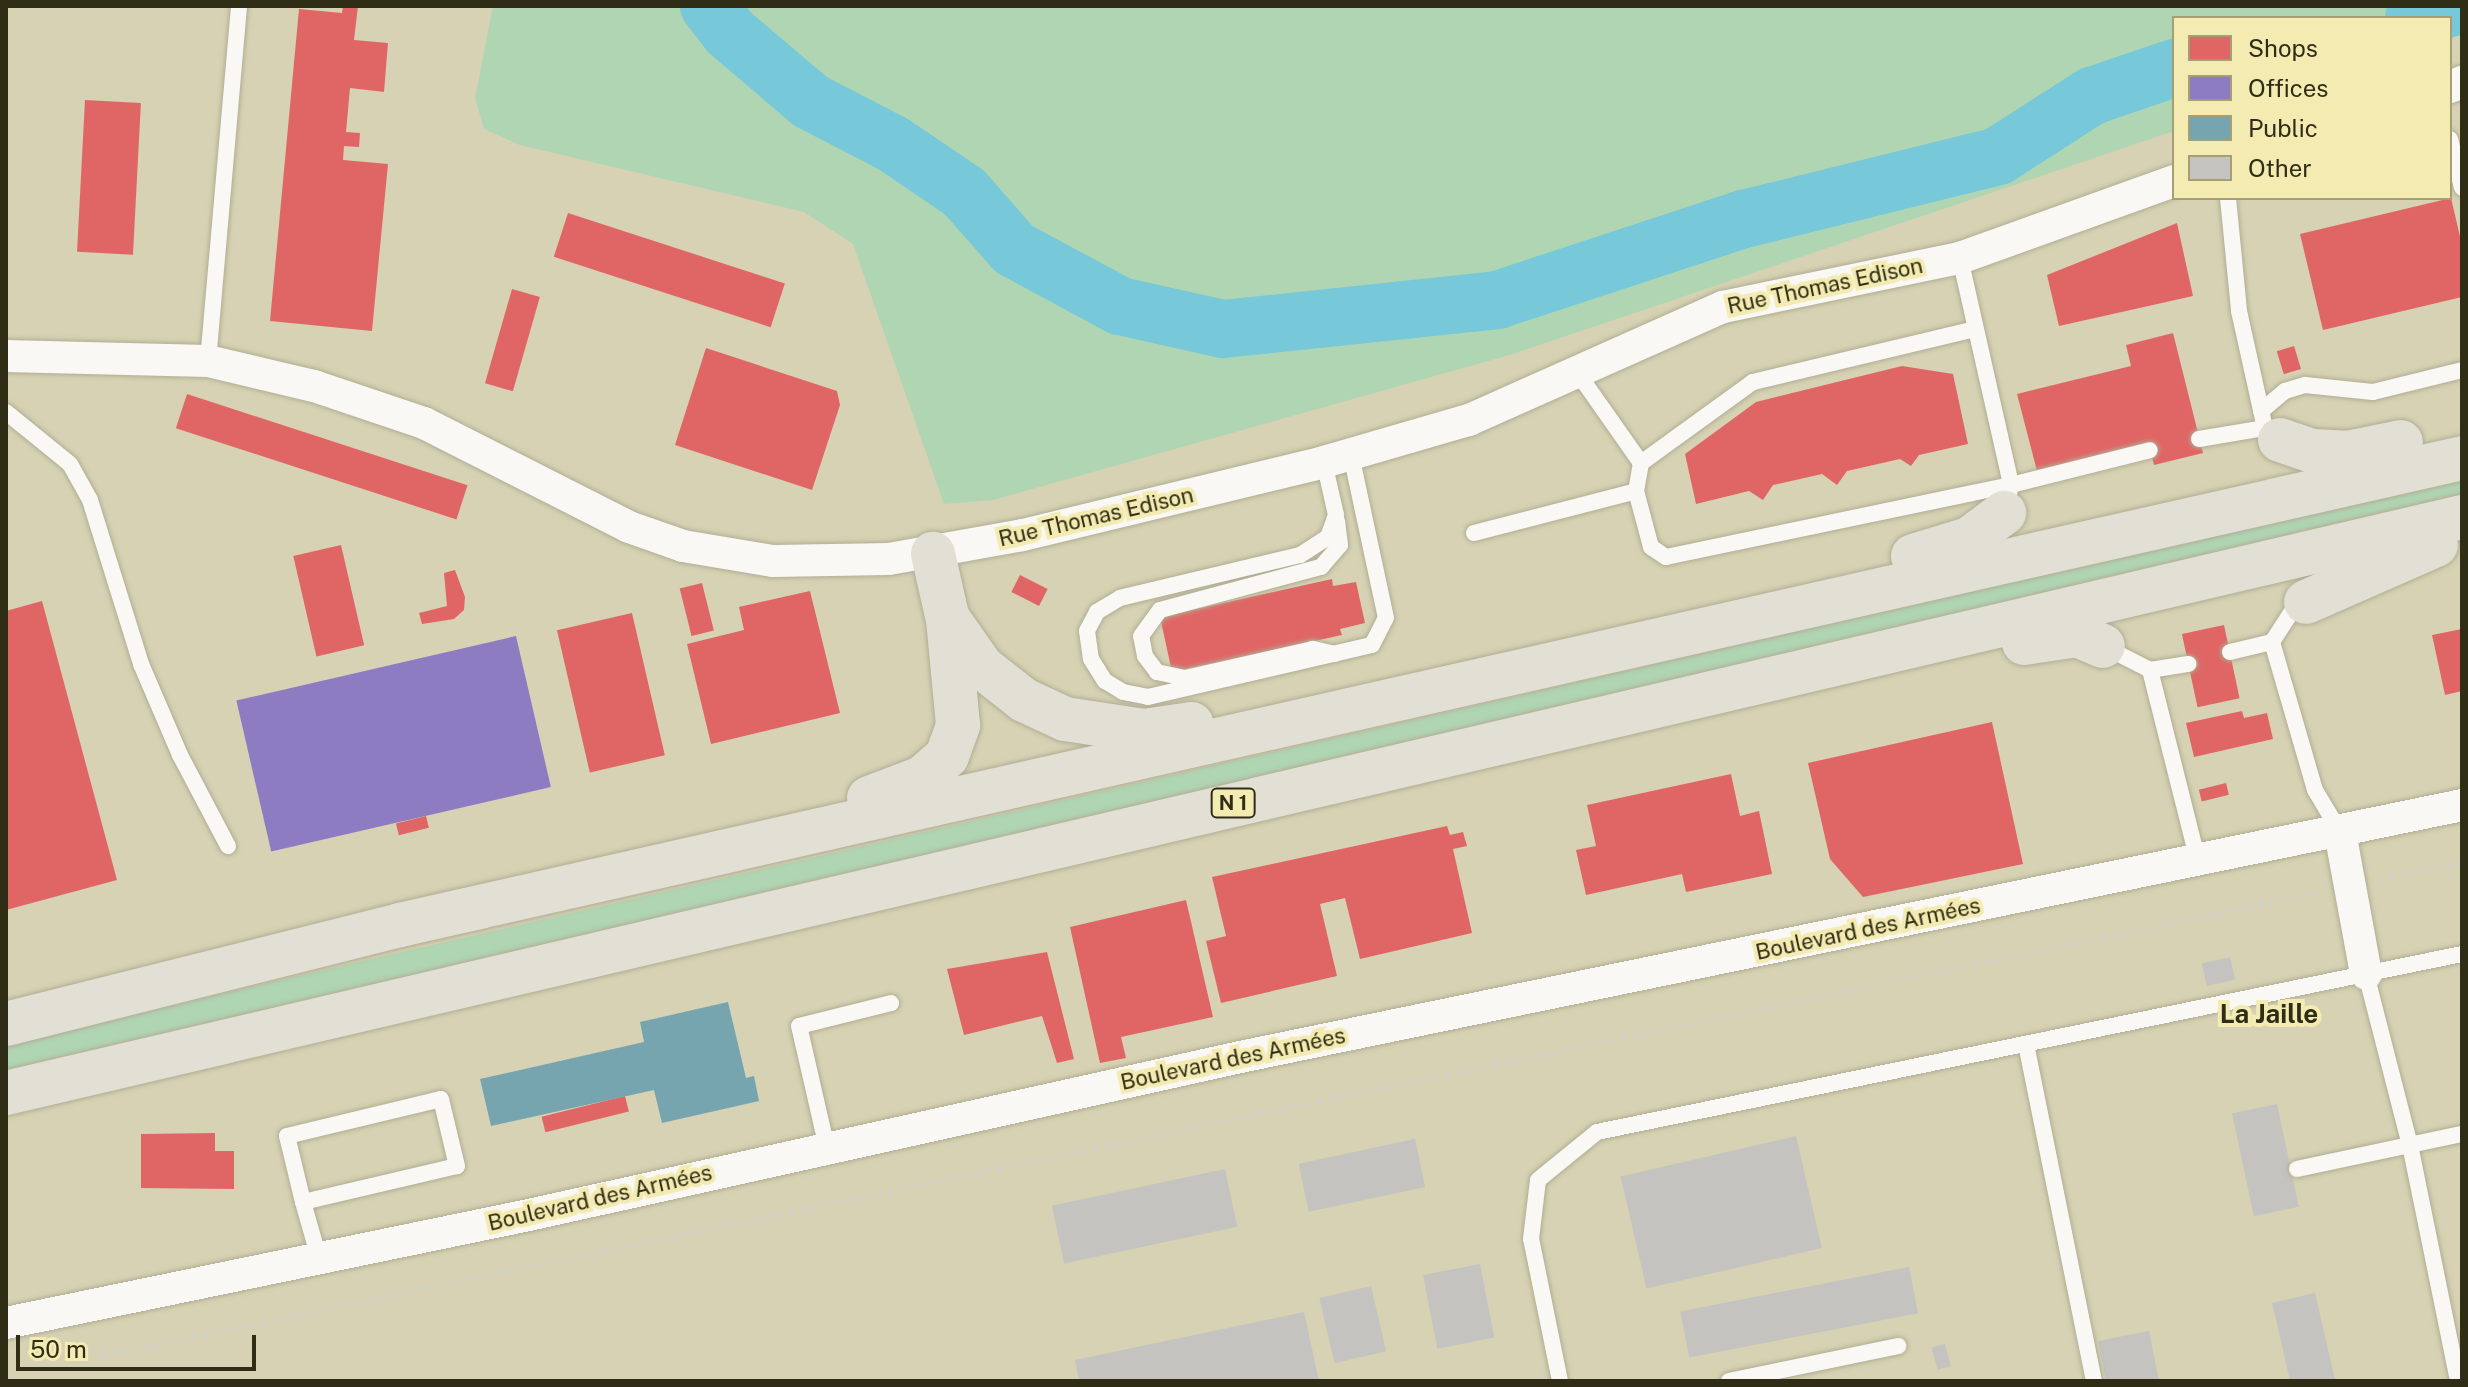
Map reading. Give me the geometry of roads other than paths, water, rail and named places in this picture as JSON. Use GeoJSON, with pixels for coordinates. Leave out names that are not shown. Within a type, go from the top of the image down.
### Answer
{"type":"FeatureCollection","features":[{"type":"Feature","properties":{"kind":"highway"},"geometry":{"type":"LineString","coordinates":[[2269,426],[2312,451],[2347,453],[2462,429]]}},
{"type":"Feature","properties":{"kind":"highway"},"geometry":{"type":"LineString","coordinates":[[6,1024],[400,925],[2462,458]]}},
{"type":"Feature","properties":{"kind":"highway"},"geometry":{"type":"LineString","coordinates":[[1630,647],[1969,539],[2007,499]]}},
{"type":"Feature","properties":{"kind":"highway","name":"N 1"},"geometry":{"type":"LineString","coordinates":[[6,1093],[2462,517]]}},
{"type":"Feature","properties":{"kind":"highway"},"geometry":{"type":"LineString","coordinates":[[2306,602],[2462,535]]}},
{"type":"Feature","properties":{"kind":"highway"},"geometry":{"type":"LineString","coordinates":[[400,925],[493,887],[897,792],[922,778],[947,756],[958,725],[948,620],[933,554]]}},
{"type":"Feature","properties":{"kind":"highway"},"geometry":{"type":"LineString","coordinates":[[948,620],[982,667],[1024,700],[1065,719],[1123,730],[1184,725],[1509,674]]}},
{"type":"Feature","properties":{"kind":"highway"},"geometry":{"type":"LineString","coordinates":[[1654,706],[2063,635],[2103,646]]}},
{"type":"Feature","properties":{"kind":"street","name":"Rue Thomas Edison"},"geometry":{"type":"LineString","coordinates":[[6,356],[208,361],[314,386],[424,423],[629,527],[683,546],[821,563],[933,554],[1337,458],[1469,420],[1723,307],[1960,258],[2172,182]]}},
{"type":"Feature","properties":{"kind":"street","name":"Boulevard des Armées"},"geometry":{"type":"LineString","coordinates":[[6,1323],[1245,1056],[2462,805]]}},
{"type":"Feature","properties":{"kind":"street"},"geometry":{"type":"LineString","coordinates":[[2340,832],[2366,974]]}},
{"type":"Feature","properties":{"kind":"lane"},"geometry":{"type":"LineString","coordinates":[[208,361],[239,6]]}},
{"type":"Feature","properties":{"kind":"lane"},"geometry":{"type":"LineString","coordinates":[[2452,147],[2462,188]]}},
{"type":"Feature","properties":{"kind":"lane"},"geometry":{"type":"LineString","coordinates":[[2228,200],[2230,253],[2269,426]]}},
{"type":"Feature","properties":{"kind":"lane"},"geometry":{"type":"LineString","coordinates":[[1960,258],[2007,499]]}},
{"type":"Feature","properties":{"kind":"lane"},"geometry":{"type":"LineString","coordinates":[[1975,329],[1753,382],[1641,463],[1636,491],[1651,547],[1666,557],[2007,499],[2150,450]]}},
{"type":"Feature","properties":{"kind":"lane"},"geometry":{"type":"LineString","coordinates":[[2269,426],[2285,391],[2305,385],[2373,392],[2462,370]]}},
{"type":"Feature","properties":{"kind":"lane"},"geometry":{"type":"LineString","coordinates":[[1577,372],[1641,463]]}},
{"type":"Feature","properties":{"kind":"lane"},"geometry":{"type":"LineString","coordinates":[[6,412],[70,464],[90,500],[141,664],[180,755],[228,846]]}},
{"type":"Feature","properties":{"kind":"lane"},"geometry":{"type":"LineString","coordinates":[[2199,439],[2269,426]]}},
{"type":"Feature","properties":{"kind":"lane"},"geometry":{"type":"LineString","coordinates":[[1337,458],[1336,515],[1340,545],[1321,567],[1172,606],[1151,617],[1141,636],[1145,656],[1157,672],[1185,678],[1313,649],[1340,655]]}},
{"type":"Feature","properties":{"kind":"lane"},"geometry":{"type":"LineString","coordinates":[[1336,515],[1328,537],[1315,549],[1120,598],[1097,612],[1087,631],[1091,659],[1105,681],[1123,692],[1148,697],[1340,655],[1372,645],[1386,618],[1337,458]]}},
{"type":"Feature","properties":{"kind":"lane"},"geometry":{"type":"LineString","coordinates":[[1474,533],[1636,491]]}},
{"type":"Feature","properties":{"kind":"lane"},"geometry":{"type":"LineString","coordinates":[[2230,652],[2272,642],[2293,610],[2306,602]]}},
{"type":"Feature","properties":{"kind":"lane"},"geometry":{"type":"LineString","coordinates":[[2272,642],[2315,790],[2340,832]]}},
{"type":"Feature","properties":{"kind":"lane"},"geometry":{"type":"LineString","coordinates":[[2103,646],[2150,670],[2189,664]]}},
{"type":"Feature","properties":{"kind":"lane"},"geometry":{"type":"LineString","coordinates":[[2150,670],[2198,861]]}},
{"type":"Feature","properties":{"kind":"lane"},"geometry":{"type":"LineString","coordinates":[[1560,1381],[1531,1239],[1538,1180],[1597,1132],[2462,954]]}},
{"type":"Feature","properties":{"kind":"lane"},"geometry":{"type":"LineString","coordinates":[[2366,974],[2456,1342],[2458,1381]]}},
{"type":"Feature","properties":{"kind":"lane"},"geometry":{"type":"LineString","coordinates":[[827,1148],[799,1026],[891,1003]]}},
{"type":"Feature","properties":{"kind":"lane"},"geometry":{"type":"LineString","coordinates":[[2026,1044],[2094,1381]]}},
{"type":"Feature","properties":{"kind":"lane"},"geometry":{"type":"LineString","coordinates":[[303,1202],[457,1166],[441,1099],[287,1136],[303,1202],[319,1258]]}},
{"type":"Feature","properties":{"kind":"lane"},"geometry":{"type":"LineString","coordinates":[[2297,1169],[2462,1134]]}},
{"type":"Feature","properties":{"kind":"lane"},"geometry":{"type":"LineString","coordinates":[[1729,1381],[1898,1346]]}},
{"type":"Feature","properties":{"kind":"waterway"},"geometry":{"type":"LineString","coordinates":[[709,6],[729,32],[810,101],[893,144],[964,192],[1014,249],[1120,306],[1223,329],[1497,300],[1744,219],[1998,156],[2092,96],[2172,69]]}},
{"type":"Feature","properties":{"kind":"waterway"},"geometry":{"type":"LineString","coordinates":[[2421,16],[2457,6]]}},
{"type":"Feature","properties":{"kind":"district","name":"La Jaille"},"geometry":{"type":"Point","coordinates":[2269,1014]}}]}
